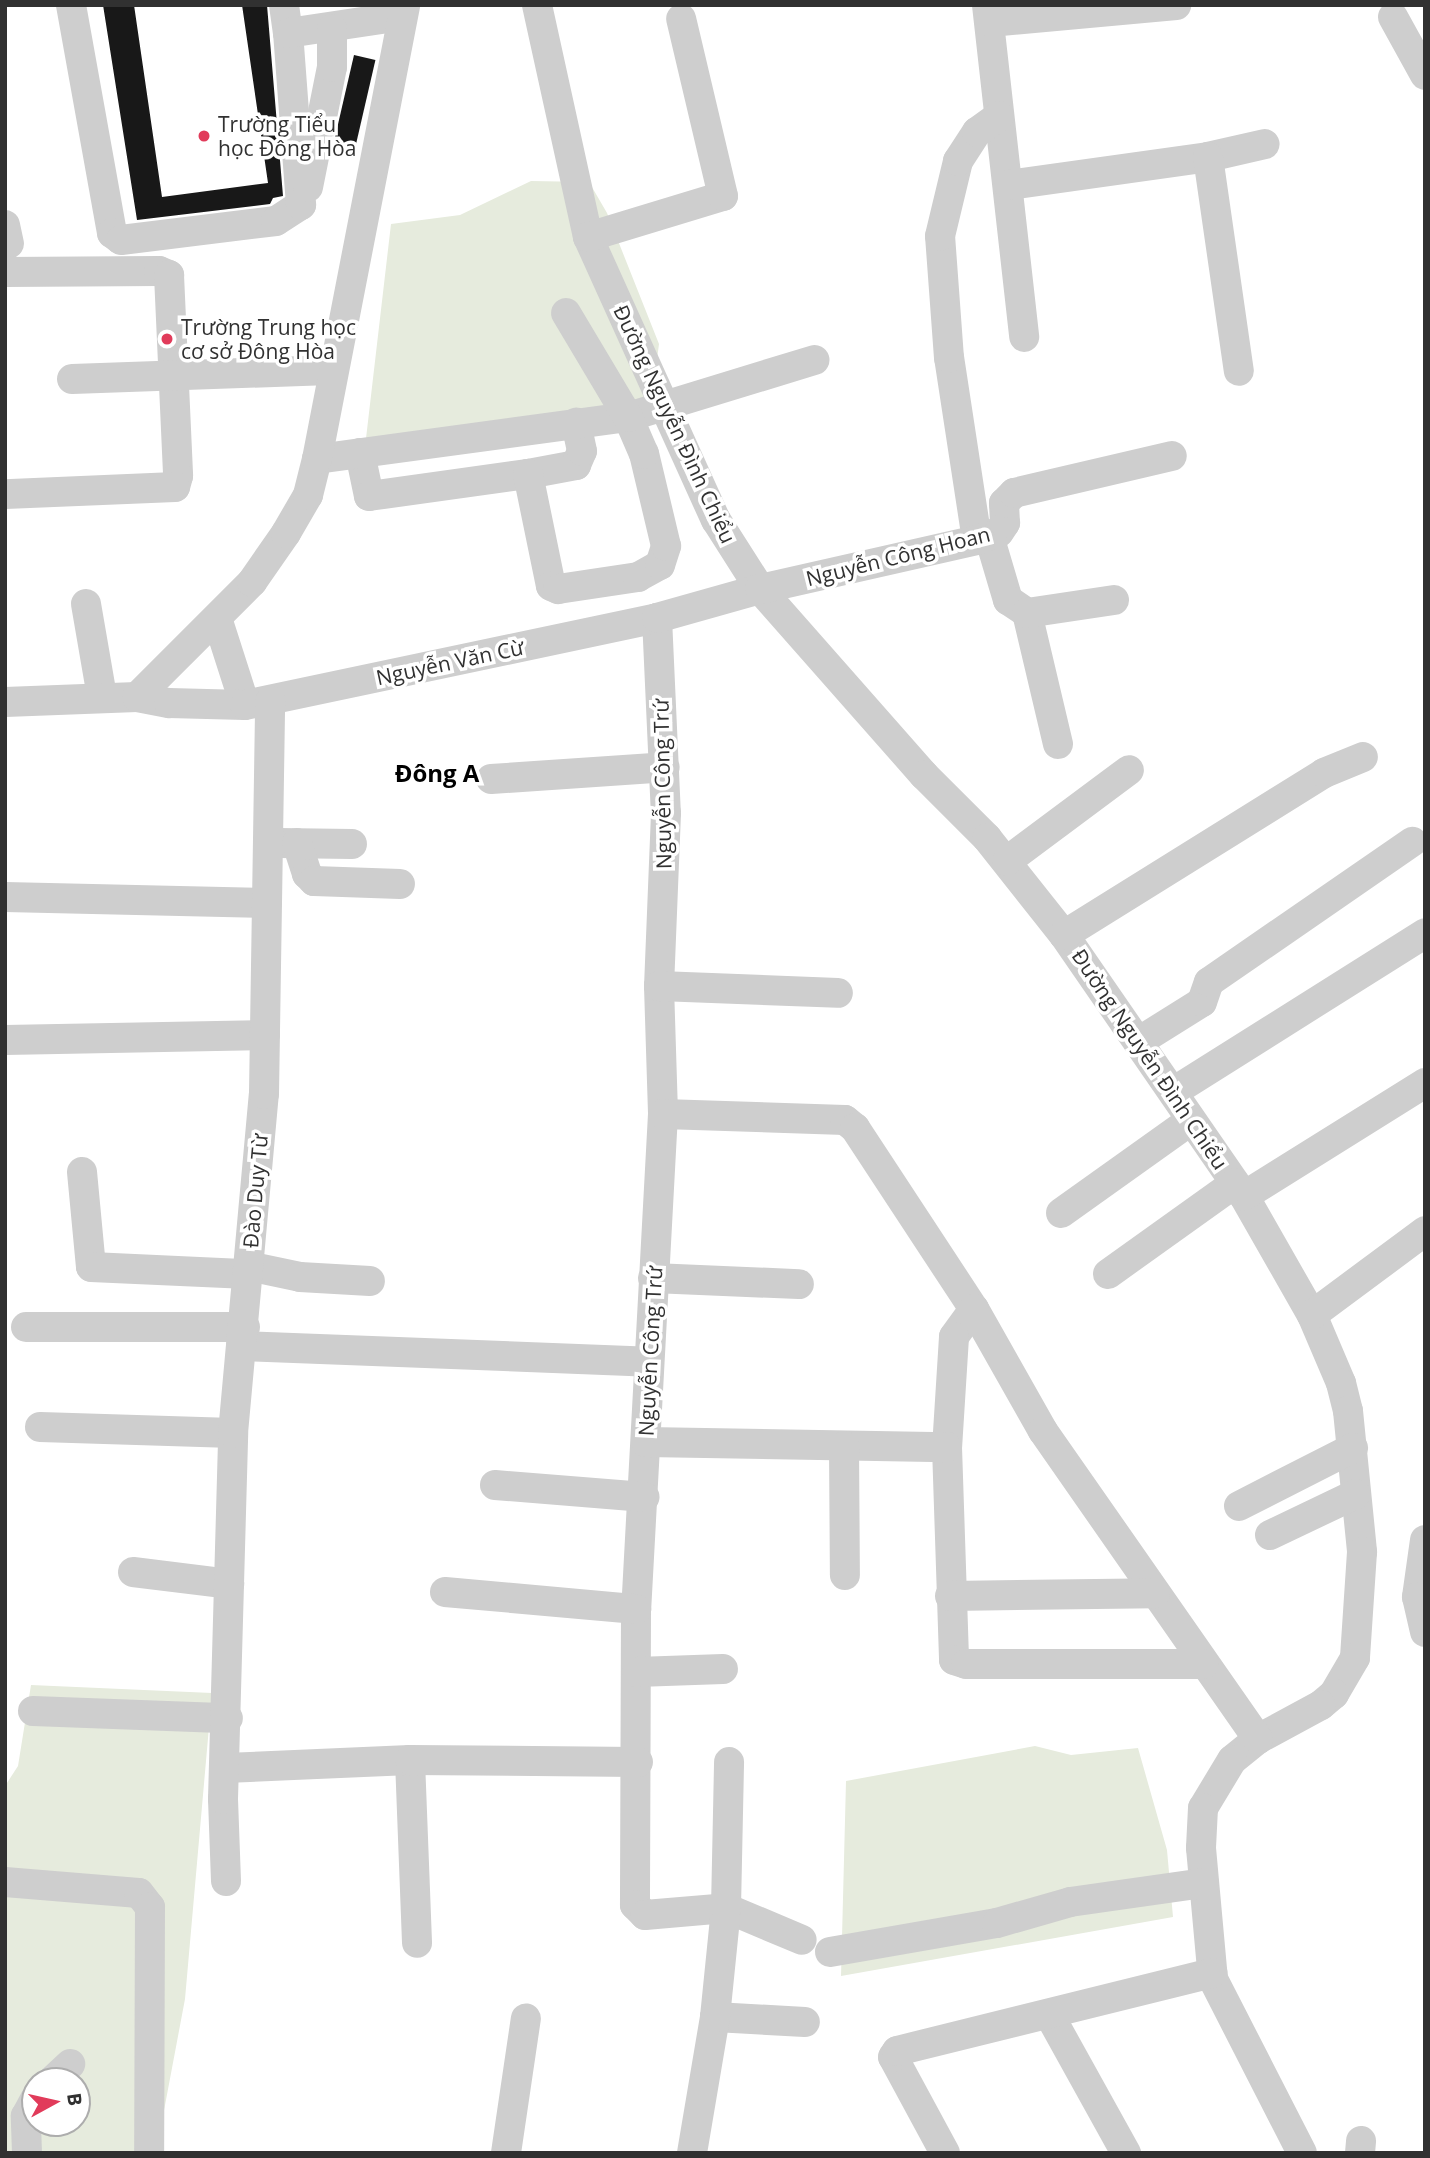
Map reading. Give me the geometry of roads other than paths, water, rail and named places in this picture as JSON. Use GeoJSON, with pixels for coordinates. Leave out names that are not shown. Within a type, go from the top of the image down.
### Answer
{"type":"FeatureCollection","features":[{"type":"Feature","properties":{"kind":"street"},"geometry":{"type":"LineString","coordinates":[[71,5],[112,233],[135,242],[276,221],[301,205],[313,173],[341,20]]}},
{"type":"Feature","properties":{"kind":"street","name":"Đường Nguyễn Đình Chiểu"},"geometry":{"type":"LineString","coordinates":[[537,5],[589,237],[716,520],[760,589],[924,775],[1007,862],[1064,935],[1173,1092],[1190,1121],[1240,1189],[1312,1315],[1341,1383],[1353,1448],[1362,1552],[1355,1658],[1334,1694],[1321,1705],[1258,1739],[1232,1760],[1203,1808],[1204,1883],[1212,1973],[1222,2003],[1302,2153]]}},
{"type":"Feature","properties":{"kind":"street"},"geometry":{"type":"LineString","coordinates":[[1024,337],[988,14],[1176,5]]}},
{"type":"Feature","properties":{"kind":"street"},"geometry":{"type":"LineString","coordinates":[[137,697],[252,582],[308,495],[317,459],[330,370],[403,10],[341,20],[286,19],[301,205]]}},
{"type":"Feature","properties":{"kind":"street"},"geometry":{"type":"LineString","coordinates":[[1393,17],[1425,75]]}},
{"type":"Feature","properties":{"kind":"street"},"geometry":{"type":"LineString","coordinates":[[589,237],[723,196],[681,19]]}},
{"type":"Feature","properties":{"kind":"street"},"geometry":{"type":"LineString","coordinates":[[999,116],[977,132],[958,161],[940,236],[949,358],[983,538],[1008,600],[1027,613],[1058,744]]}},
{"type":"Feature","properties":{"kind":"street"},"geometry":{"type":"LineString","coordinates":[[1009,185],[1208,157],[1265,144]]}},
{"type":"Feature","properties":{"kind":"street"},"geometry":{"type":"LineString","coordinates":[[1208,157],[1239,371]]}},
{"type":"Feature","properties":{"kind":"street"},"geometry":{"type":"LineString","coordinates":[[5,494],[175,487],[169,275],[159,271],[7,247]]}},
{"type":"Feature","properties":{"kind":"street"},"geometry":{"type":"LineString","coordinates":[[527,474],[551,586],[558,589],[638,577],[653,570],[667,554],[644,454],[628,416],[566,313]]}},
{"type":"Feature","properties":{"kind":"street"},"geometry":{"type":"LineString","coordinates":[[317,459],[628,416],[815,359]]}},
{"type":"Feature","properties":{"kind":"street"},"geometry":{"type":"LineString","coordinates":[[72,379],[173,379],[330,370]]}},
{"type":"Feature","properties":{"kind":"street"},"geometry":{"type":"LineString","coordinates":[[360,453],[369,495],[527,474],[576,465],[582,458],[576,424]]}},
{"type":"Feature","properties":{"kind":"street","name":"Nguyễn Công Hoan"},"geometry":{"type":"LineString","coordinates":[[760,589],[983,538],[1005,523],[1004,503],[1014,493],[1172,456]]}},
{"type":"Feature","properties":{"kind":"street","name":"Nguyễn Văn Cừ"},"geometry":{"type":"LineString","coordinates":[[5,702],[137,697],[169,703],[258,703],[657,618],[760,589]]}},
{"type":"Feature","properties":{"kind":"street"},"geometry":{"type":"LineString","coordinates":[[1027,613],[1114,600]]}},
{"type":"Feature","properties":{"kind":"street"},"geometry":{"type":"LineString","coordinates":[[86,604],[102,697]]}},
{"type":"Feature","properties":{"kind":"street","name":"Đào Duy Từ"},"geometry":{"type":"LineString","coordinates":[[218,618],[258,703],[282,843],[267,903],[265,1035],[243,1337],[233,1433],[225,1768],[226,1881]]}},
{"type":"Feature","properties":{"kind":"street","name":"Nguyễn Công Trứ"},"geometry":{"type":"LineString","coordinates":[[657,618],[665,767],[659,986],[663,1114],[649,1362],[645,1497],[636,1609],[638,1762],[635,1905],[639,1912],[726,1908],[802,1940]]}},
{"type":"Feature","properties":{"kind":"street"},"geometry":{"type":"LineString","coordinates":[[1064,935],[1324,773],[1363,757]]}},
{"type":"Feature","properties":{"kind":"street"},"geometry":{"type":"LineString","coordinates":[[491,779],[665,767]]}},
{"type":"Feature","properties":{"kind":"street"},"geometry":{"type":"LineString","coordinates":[[1007,862],[1129,770]]}},
{"type":"Feature","properties":{"kind":"street"},"geometry":{"type":"LineString","coordinates":[[1138,1042],[1202,1002],[1209,982],[1412,842]]}},
{"type":"Feature","properties":{"kind":"street"},"geometry":{"type":"LineString","coordinates":[[282,843],[352,845]]}},
{"type":"Feature","properties":{"kind":"street"},"geometry":{"type":"LineString","coordinates":[[282,843],[314,881],[400,884]]}},
{"type":"Feature","properties":{"kind":"street"},"geometry":{"type":"LineString","coordinates":[[5,897],[267,903]]}},
{"type":"Feature","properties":{"kind":"street"},"geometry":{"type":"LineString","coordinates":[[1173,1092],[1425,933]]}},
{"type":"Feature","properties":{"kind":"street"},"geometry":{"type":"LineString","coordinates":[[659,986],[838,993]]}},
{"type":"Feature","properties":{"kind":"street"},"geometry":{"type":"LineString","coordinates":[[5,1040],[265,1035]]}},
{"type":"Feature","properties":{"kind":"street"},"geometry":{"type":"LineString","coordinates":[[1108,1274],[1240,1189],[1425,1083]]}},
{"type":"Feature","properties":{"kind":"street"},"geometry":{"type":"LineString","coordinates":[[663,1114],[845,1120],[867,1144],[974,1309],[1044,1431],[1258,1739]]}},
{"type":"Feature","properties":{"kind":"street"},"geometry":{"type":"LineString","coordinates":[[1061,1213],[1190,1121]]}},
{"type":"Feature","properties":{"kind":"street"},"geometry":{"type":"LineString","coordinates":[[82,1172],[91,1267],[248,1270],[370,1282]]}},
{"type":"Feature","properties":{"kind":"street"},"geometry":{"type":"LineString","coordinates":[[1312,1315],[1425,1231]]}},
{"type":"Feature","properties":{"kind":"street"},"geometry":{"type":"LineString","coordinates":[[653,1278],[799,1284]]}},
{"type":"Feature","properties":{"kind":"street"},"geometry":{"type":"LineString","coordinates":[[974,1309],[954,1337],[947,1447],[952,1653],[959,1663],[1204,1664]]}},
{"type":"Feature","properties":{"kind":"street"},"geometry":{"type":"LineString","coordinates":[[26,1327],[243,1337],[649,1362]]}},
{"type":"Feature","properties":{"kind":"street"},"geometry":{"type":"LineString","coordinates":[[40,1427],[233,1433]]}},
{"type":"Feature","properties":{"kind":"street"},"geometry":{"type":"LineString","coordinates":[[646,1443],[947,1447]]}},
{"type":"Feature","properties":{"kind":"street"},"geometry":{"type":"LineString","coordinates":[[844,1446],[845,1575]]}},
{"type":"Feature","properties":{"kind":"street"},"geometry":{"type":"LineString","coordinates":[[1239,1506],[1353,1448]]}},
{"type":"Feature","properties":{"kind":"street"},"geometry":{"type":"LineString","coordinates":[[495,1485],[645,1497]]}},
{"type":"Feature","properties":{"kind":"street"},"geometry":{"type":"LineString","coordinates":[[1270,1535],[1356,1494]]}},
{"type":"Feature","properties":{"kind":"street"},"geometry":{"type":"LineString","coordinates":[[1425,1540],[1416,1597],[1425,1632]]}},
{"type":"Feature","properties":{"kind":"street"},"geometry":{"type":"LineString","coordinates":[[133,1572],[229,1584]]}},
{"type":"Feature","properties":{"kind":"street"},"geometry":{"type":"LineString","coordinates":[[444,1592],[636,1609]]}},
{"type":"Feature","properties":{"kind":"street"},"geometry":{"type":"LineString","coordinates":[[950,1596],[1155,1593]]}},
{"type":"Feature","properties":{"kind":"street"},"geometry":{"type":"LineString","coordinates":[[637,1672],[723,1669]]}},
{"type":"Feature","properties":{"kind":"street"},"geometry":{"type":"LineString","coordinates":[[33,1711],[228,1718]]}},
{"type":"Feature","properties":{"kind":"street"},"geometry":{"type":"LineString","coordinates":[[225,1768],[410,1760],[638,1762]]}},
{"type":"Feature","properties":{"kind":"street"},"geometry":{"type":"LineString","coordinates":[[410,1760],[417,1943]]}},
{"type":"Feature","properties":{"kind":"street"},"geometry":{"type":"LineString","coordinates":[[692,2153],[715,2017],[726,1908],[729,1762]]}},
{"type":"Feature","properties":{"kind":"street"},"geometry":{"type":"LineString","coordinates":[[5,1882],[139,1893],[150,1907],[149,2153]]}},
{"type":"Feature","properties":{"kind":"street"},"geometry":{"type":"LineString","coordinates":[[830,1952],[998,1923],[1070,1902],[1204,1883]]}},
{"type":"Feature","properties":{"kind":"street"},"geometry":{"type":"LineString","coordinates":[[945,2153],[894,2054],[1212,1973]]}},
{"type":"Feature","properties":{"kind":"street"},"geometry":{"type":"LineString","coordinates":[[1050,2015],[1126,2153]]}},
{"type":"Feature","properties":{"kind":"street"},"geometry":{"type":"LineString","coordinates":[[715,2017],[804,2022]]}},
{"type":"Feature","properties":{"kind":"street"},"geometry":{"type":"LineString","coordinates":[[506,2153],[526,2018]]}},
{"type":"Feature","properties":{"kind":"place","name":"Trường Tiểu học Đông Hòa"},"geometry":{"type":"Point","coordinates":[204,136]}},
{"type":"Feature","properties":{"kind":"place","name":"Trường Trung học cơ sở Đông Hòa"},"geometry":{"type":"Point","coordinates":[167,339]}},
{"type":"Feature","properties":{"kind":"district","name":"Đông A"},"geometry":{"type":"Point","coordinates":[437,773]}}]}
